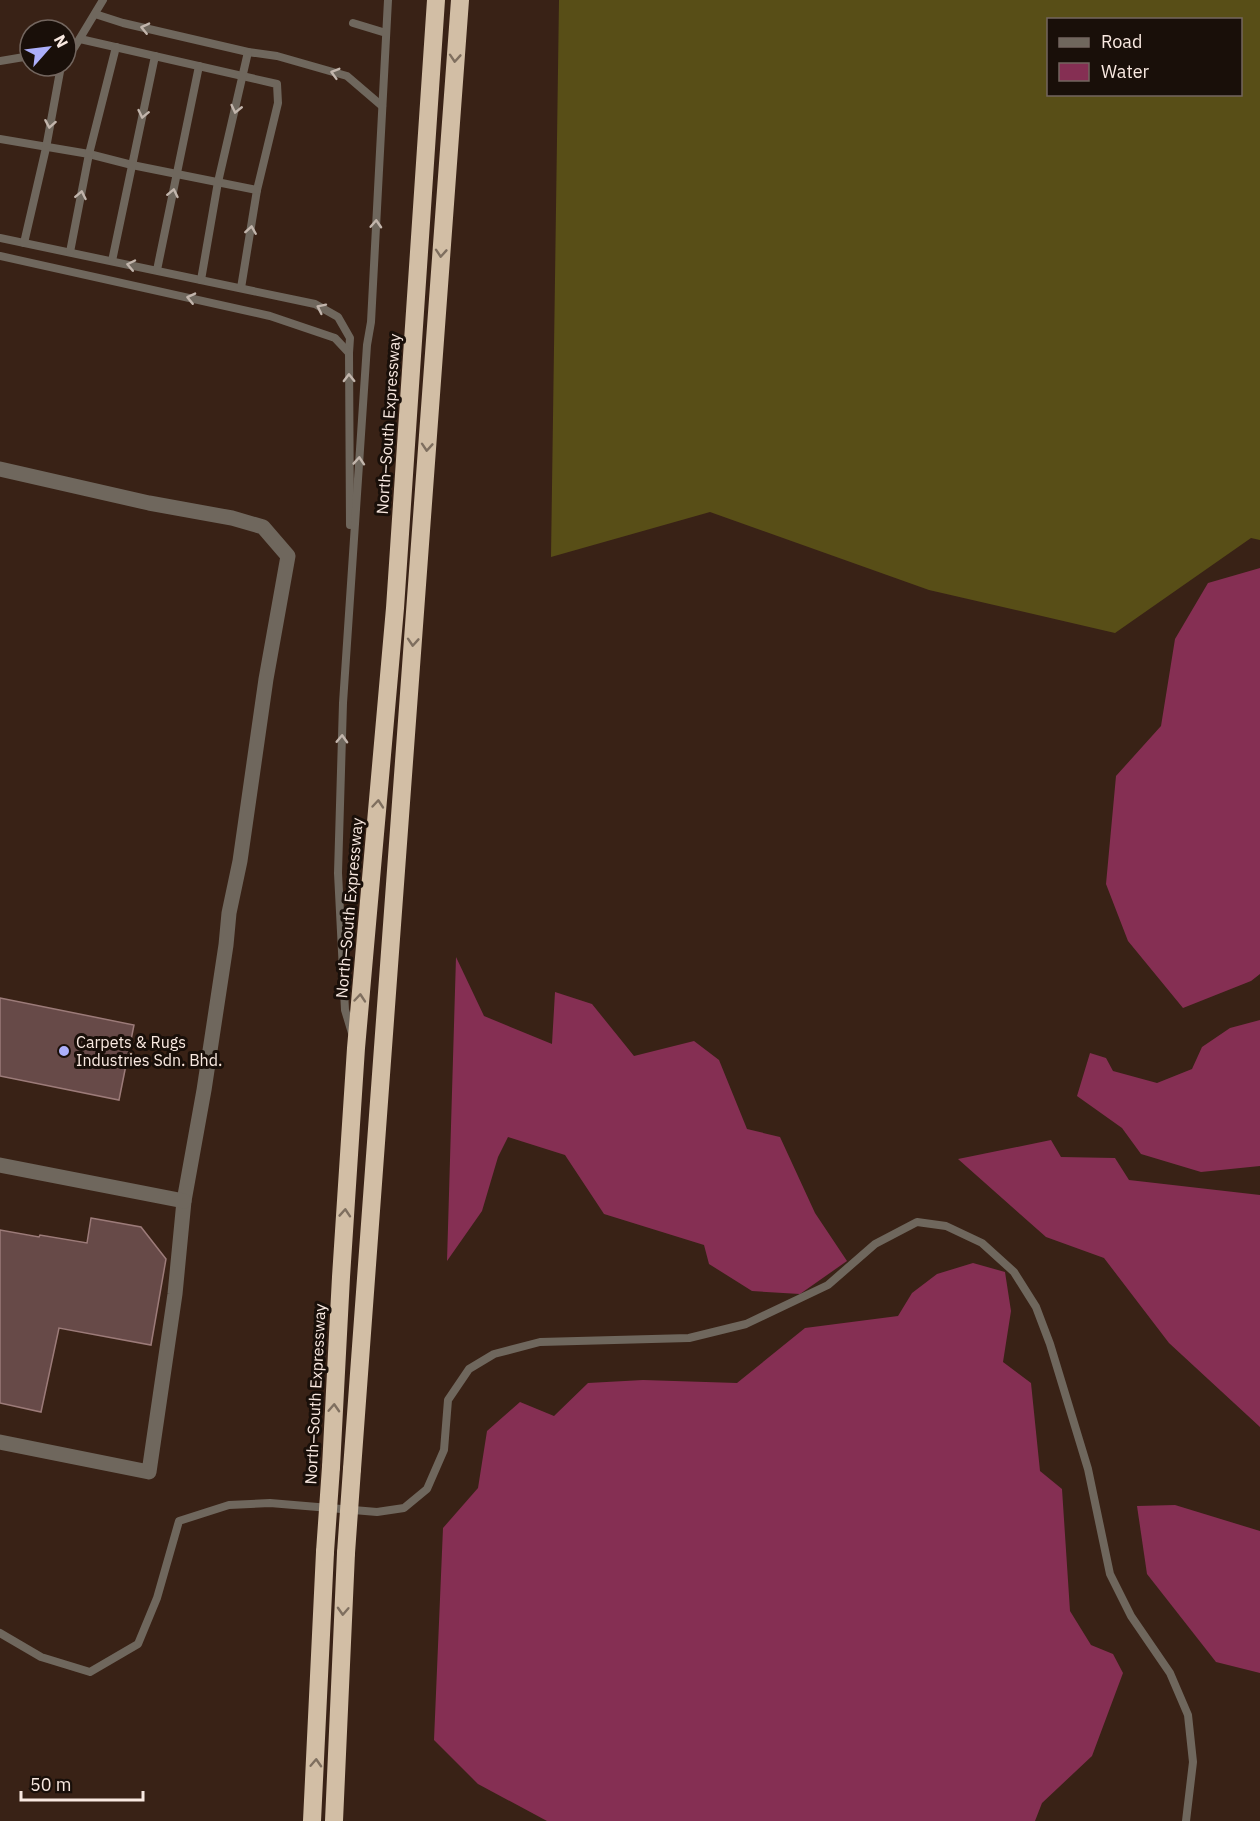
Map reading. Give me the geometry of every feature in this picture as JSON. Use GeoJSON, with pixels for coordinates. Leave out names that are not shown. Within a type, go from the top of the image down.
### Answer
{"type":"FeatureCollection","features":[{"type":"Feature","properties":{"kind":"highway","name":"North–South Expressway"},"geometry":{"type":"LineString","coordinates":[[312,1821],[325,1552],[356,1048],[395,608],[436,0]]}},
{"type":"Feature","properties":{"kind":"highway"},"geometry":{"type":"LineString","coordinates":[[334,1821],[346,1553],[460,0]]}},
{"type":"Feature","properties":{"kind":"street"},"geometry":{"type":"LineString","coordinates":[[0,470],[149,503],[232,518],[263,527],[288,556],[266,679],[240,861],[229,913],[204,1090],[184,1201],[174,1294],[149,1472],[0,1442]]}},
{"type":"Feature","properties":{"kind":"street"},"geometry":{"type":"LineString","coordinates":[[0,1165],[184,1201]]}},
{"type":"Feature","properties":{"kind":"lane"},"geometry":{"type":"LineString","coordinates":[[78,42],[103,0]]}},
{"type":"Feature","properties":{"kind":"lane"},"geometry":{"type":"LineString","coordinates":[[356,1048],[345,1010],[338,873],[343,703],[366,345],[371,322],[388,0]]}},
{"type":"Feature","properties":{"kind":"lane"},"geometry":{"type":"LineString","coordinates":[[94,14],[123,23],[249,52],[277,56],[347,76],[382,106]]}},
{"type":"Feature","properties":{"kind":"lane"},"geometry":{"type":"LineString","coordinates":[[353,23],[386,33]]}},
{"type":"Feature","properties":{"kind":"lane"},"geometry":{"type":"LineString","coordinates":[[80,39],[277,84],[278,103],[257,190],[242,288]]}},
{"type":"Feature","properties":{"kind":"lane"},"geometry":{"type":"LineString","coordinates":[[70,252],[90,154],[116,47]]}},
{"type":"Feature","properties":{"kind":"lane"},"geometry":{"type":"LineString","coordinates":[[201,279],[218,182],[249,52]]}},
{"type":"Feature","properties":{"kind":"lane"},"geometry":{"type":"LineString","coordinates":[[112,261],[155,56]]}},
{"type":"Feature","properties":{"kind":"lane"},"geometry":{"type":"LineString","coordinates":[[0,62],[18,58]]}},
{"type":"Feature","properties":{"kind":"lane"},"geometry":{"type":"LineString","coordinates":[[157,270],[198,66]]}},
{"type":"Feature","properties":{"kind":"lane"},"geometry":{"type":"LineString","coordinates":[[24,243],[46,148],[59,78]]}},
{"type":"Feature","properties":{"kind":"lane"},"geometry":{"type":"LineString","coordinates":[[0,139],[90,154],[132,165],[257,190]]}},
{"type":"Feature","properties":{"kind":"lane"},"geometry":{"type":"LineString","coordinates":[[0,238],[315,304],[338,317],[350,338],[351,584]]}},
{"type":"Feature","properties":{"kind":"lane"},"geometry":{"type":"LineString","coordinates":[[0,256],[270,316],[335,338],[349,353]]}},
{"type":"Feature","properties":{"kind":"lane"},"geometry":{"type":"LineString","coordinates":[[0,1633],[41,1657],[90,1672],[138,1644],[157,1598],[179,1521],[230,1505],[270,1503],[377,1512],[404,1508],[427,1489],[444,1450],[448,1400],[469,1369],[494,1354],[540,1342],[689,1338],[746,1324],[828,1285],[874,1244],[917,1222],[946,1226],[982,1243],[1014,1272],[1036,1307],[1050,1344],[1088,1469],[1110,1574],[1131,1616],[1170,1673],[1188,1715],[1193,1761],[1186,1821]]}},
{"type":"Feature","properties":{"kind":"shaded area"},"geometry":{"type":"Polygon","coordinates":[[[559,0],[1260,0],[1260,540],[1251,538],[1115,633],[929,590],[710,512],[551,557],[559,0]]]}},
{"type":"Feature","properties":{"kind":"water"},"geometry":{"type":"Polygon","coordinates":[[[1260,568],[1260,974],[1251,981],[1183,1008],[1128,941],[1106,884],[1116,776],[1161,726],[1175,639],[1208,583],[1260,568]]]}},
{"type":"Feature","properties":{"kind":"water"},"geometry":{"type":"Polygon","coordinates":[[[456,957],[484,1016],[552,1044],[555,992],[592,1004],[634,1056],[694,1041],[719,1060],[747,1129],[780,1137],[815,1213],[847,1261],[800,1294],[752,1291],[709,1264],[704,1245],[604,1214],[565,1155],[508,1137],[498,1157],[482,1211],[447,1261],[456,957]]]}},
{"type":"Feature","properties":{"kind":"water"},"geometry":{"type":"Polygon","coordinates":[[[1260,1020],[1260,1166],[1201,1172],[1141,1154],[1122,1128],[1077,1096],[1090,1053],[1106,1058],[1113,1071],[1157,1083],[1192,1069],[1202,1047],[1230,1028],[1260,1020]]]}},
{"type":"Feature","properties":{"kind":"water"},"geometry":{"type":"Polygon","coordinates":[[[1051,1140],[1061,1157],[1115,1158],[1129,1180],[1260,1195],[1260,1427],[1169,1343],[1104,1258],[1046,1237],[958,1159],[1051,1140]]]}},
{"type":"Feature","properties":{"kind":"water"},"geometry":{"type":"Polygon","coordinates":[[[973,1263],[1005,1272],[1011,1311],[1003,1362],[1031,1383],[1040,1471],[1062,1489],[1070,1611],[1091,1645],[1113,1654],[1123,1673],[1092,1756],[1042,1803],[1035,1821],[547,1821],[478,1784],[434,1740],[443,1528],[478,1488],[487,1431],[520,1402],[554,1416],[588,1383],[643,1380],[737,1383],[805,1328],[898,1316],[912,1293],[937,1274],[973,1263]]]}},
{"type":"Feature","properties":{"kind":"water"},"geometry":{"type":"Polygon","coordinates":[[[1175,1505],[1260,1531],[1260,1673],[1216,1662],[1147,1574],[1137,1506],[1175,1505]]]}},
{"type":"Feature","properties":{"kind":"building","name":"Carpets & Rugs Industries Sdn. Bhd."},"geometry":{"type":"Polygon","coordinates":[[[0,998],[134,1025],[119,1100],[0,1076],[0,998]]]}},
{"type":"Feature","properties":{"kind":"building"},"geometry":{"type":"Polygon","coordinates":[[[91,1218],[141,1227],[166,1259],[151,1345],[59,1328],[41,1412],[0,1403],[0,1230],[87,1243],[91,1218]]]}},
{"type":"Feature","properties":{"kind":"place","name":"Carpets & Rugs Industries Sdn. Bhd."},"geometry":{"type":"Point","coordinates":[64,1051]}}]}
